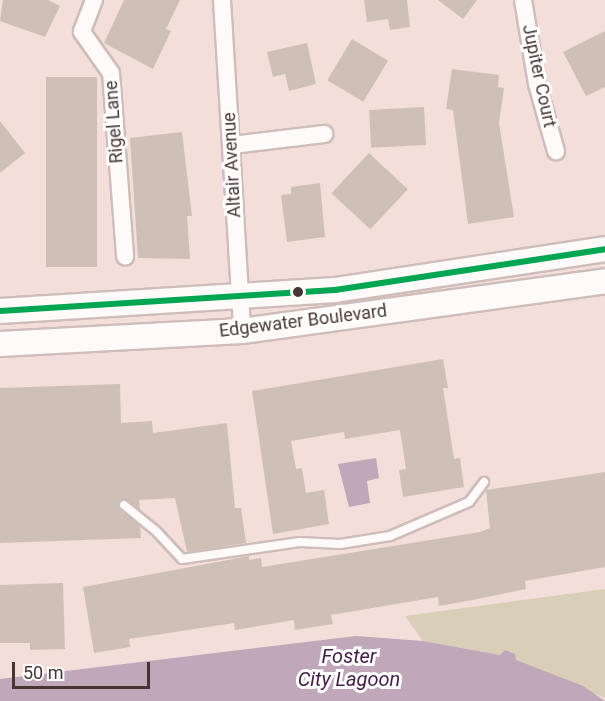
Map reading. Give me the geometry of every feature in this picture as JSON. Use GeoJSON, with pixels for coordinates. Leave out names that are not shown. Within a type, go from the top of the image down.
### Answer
{"type":"FeatureCollection","features":[{"type":"Feature","properties":{"kind":"main road","name":"Edgewater Boulevard"},"geometry":{"type":"LineString","coordinates":[[0,311],[239,298],[335,290],[605,249]]}},
{"type":"Feature","properties":{"kind":"main road","name":"Edgewater Boulevard"},"geometry":{"type":"LineString","coordinates":[[0,344],[242,331],[605,281]]}},
{"type":"Feature","properties":{"kind":"street","name":"Rigel Lane"},"geometry":{"type":"LineString","coordinates":[[94,0],[82,33],[111,73],[125,256]]}},
{"type":"Feature","properties":{"kind":"street","name":"Altair Avenue"},"geometry":{"type":"LineString","coordinates":[[222,0],[242,331]]}},
{"type":"Feature","properties":{"kind":"street","name":"Jupiter Court"},"geometry":{"type":"LineString","coordinates":[[523,0],[537,84],[556,151]]}},
{"type":"Feature","properties":{"kind":"street"},"geometry":{"type":"LineString","coordinates":[[232,145],[324,134]]}},
{"type":"Feature","properties":{"kind":"lane"},"geometry":{"type":"LineString","coordinates":[[124,505],[156,531],[182,559],[300,542],[340,544],[390,536],[469,502],[484,482]]}},
{"type":"Feature","properties":{"kind":"shaded area"},"geometry":{"type":"Polygon","coordinates":[[[605,589],[605,698],[500,655],[423,641],[405,616],[605,589]]]}},
{"type":"Feature","properties":{"kind":"water"},"geometry":{"type":"Polygon","coordinates":[[[376,458],[379,478],[367,481],[370,503],[349,507],[338,464],[376,458]]]}},
{"type":"Feature","properties":{"kind":"water","name":"Foster City Lagoon"},"geometry":{"type":"Polygon","coordinates":[[[356,636],[423,641],[500,655],[505,650],[515,654],[516,660],[583,686],[605,701],[0,701],[0,679],[356,636]]]}},
{"type":"Feature","properties":{"kind":"building"},"geometry":{"type":"Polygon","coordinates":[[[3,0],[48,0],[60,6],[45,37],[0,21],[3,0]]]}},
{"type":"Feature","properties":{"kind":"building"},"geometry":{"type":"Polygon","coordinates":[[[124,0],[180,0],[166,29],[171,31],[153,69],[104,43],[124,0]]]}},
{"type":"Feature","properties":{"kind":"building"},"geometry":{"type":"Polygon","coordinates":[[[364,0],[407,0],[410,27],[390,30],[388,19],[367,22],[364,0]]]}},
{"type":"Feature","properties":{"kind":"building"},"geometry":{"type":"Polygon","coordinates":[[[438,0],[477,0],[463,19],[438,0]]]}},
{"type":"Feature","properties":{"kind":"building"},"geometry":{"type":"Polygon","coordinates":[[[605,31],[605,87],[586,96],[563,52],[605,31]]]}},
{"type":"Feature","properties":{"kind":"building"},"geometry":{"type":"Polygon","coordinates":[[[352,39],[388,61],[363,102],[327,80],[352,39]]]}},
{"type":"Feature","properties":{"kind":"building"},"geometry":{"type":"Polygon","coordinates":[[[307,43],[316,84],[289,91],[285,74],[273,77],[267,52],[307,43]]]}},
{"type":"Feature","properties":{"kind":"building"},"geometry":{"type":"Polygon","coordinates":[[[452,69],[499,75],[498,87],[504,88],[499,123],[514,217],[468,224],[453,110],[446,109],[452,69]]]}},
{"type":"Feature","properties":{"kind":"building"},"geometry":{"type":"Polygon","coordinates":[[[46,77],[97,77],[97,267],[46,267],[46,77]]]}},
{"type":"Feature","properties":{"kind":"building"},"geometry":{"type":"Polygon","coordinates":[[[424,107],[426,145],[371,148],[369,110],[424,107]]]}},
{"type":"Feature","properties":{"kind":"building"},"geometry":{"type":"Polygon","coordinates":[[[0,121],[25,153],[0,173],[0,121]]]}},
{"type":"Feature","properties":{"kind":"building"},"geometry":{"type":"Polygon","coordinates":[[[182,132],[192,216],[187,216],[190,259],[138,258],[130,138],[182,132]]]}},
{"type":"Feature","properties":{"kind":"building"},"geometry":{"type":"Polygon","coordinates":[[[369,153],[408,189],[370,229],[331,193],[369,153]]]}},
{"type":"Feature","properties":{"kind":"building"},"geometry":{"type":"Polygon","coordinates":[[[320,183],[325,237],[287,242],[281,195],[291,194],[291,187],[320,183]]]}},
{"type":"Feature","properties":{"kind":"building"},"geometry":{"type":"Polygon","coordinates":[[[443,359],[448,388],[443,388],[454,459],[460,458],[464,487],[403,497],[399,470],[406,469],[400,430],[345,439],[344,432],[291,441],[296,469],[302,468],[306,493],[324,490],[329,524],[273,534],[252,391],[443,359]]]}},
{"type":"Feature","properties":{"kind":"building"},"geometry":{"type":"Polygon","coordinates":[[[120,384],[121,423],[152,421],[153,433],[227,423],[235,508],[241,508],[246,543],[187,552],[175,498],[139,500],[140,510],[126,499],[119,501],[120,510],[140,526],[141,538],[0,543],[0,388],[120,384]]]}},
{"type":"Feature","properties":{"kind":"building"},"geometry":{"type":"Polygon","coordinates":[[[605,472],[605,567],[525,581],[526,589],[439,606],[438,597],[331,615],[333,624],[295,630],[294,620],[235,630],[234,623],[129,639],[130,647],[94,653],[83,587],[249,556],[249,560],[261,558],[262,567],[480,532],[490,528],[486,490],[605,472]]]}},
{"type":"Feature","properties":{"kind":"building"},"geometry":{"type":"Polygon","coordinates":[[[63,583],[65,649],[30,650],[30,643],[0,643],[0,585],[63,583]]]}},
{"type":"Feature","properties":{"kind":"transit line"},"geometry":{"type":"LineString","coordinates":[[0,311],[335,290],[605,249]]}}]}
